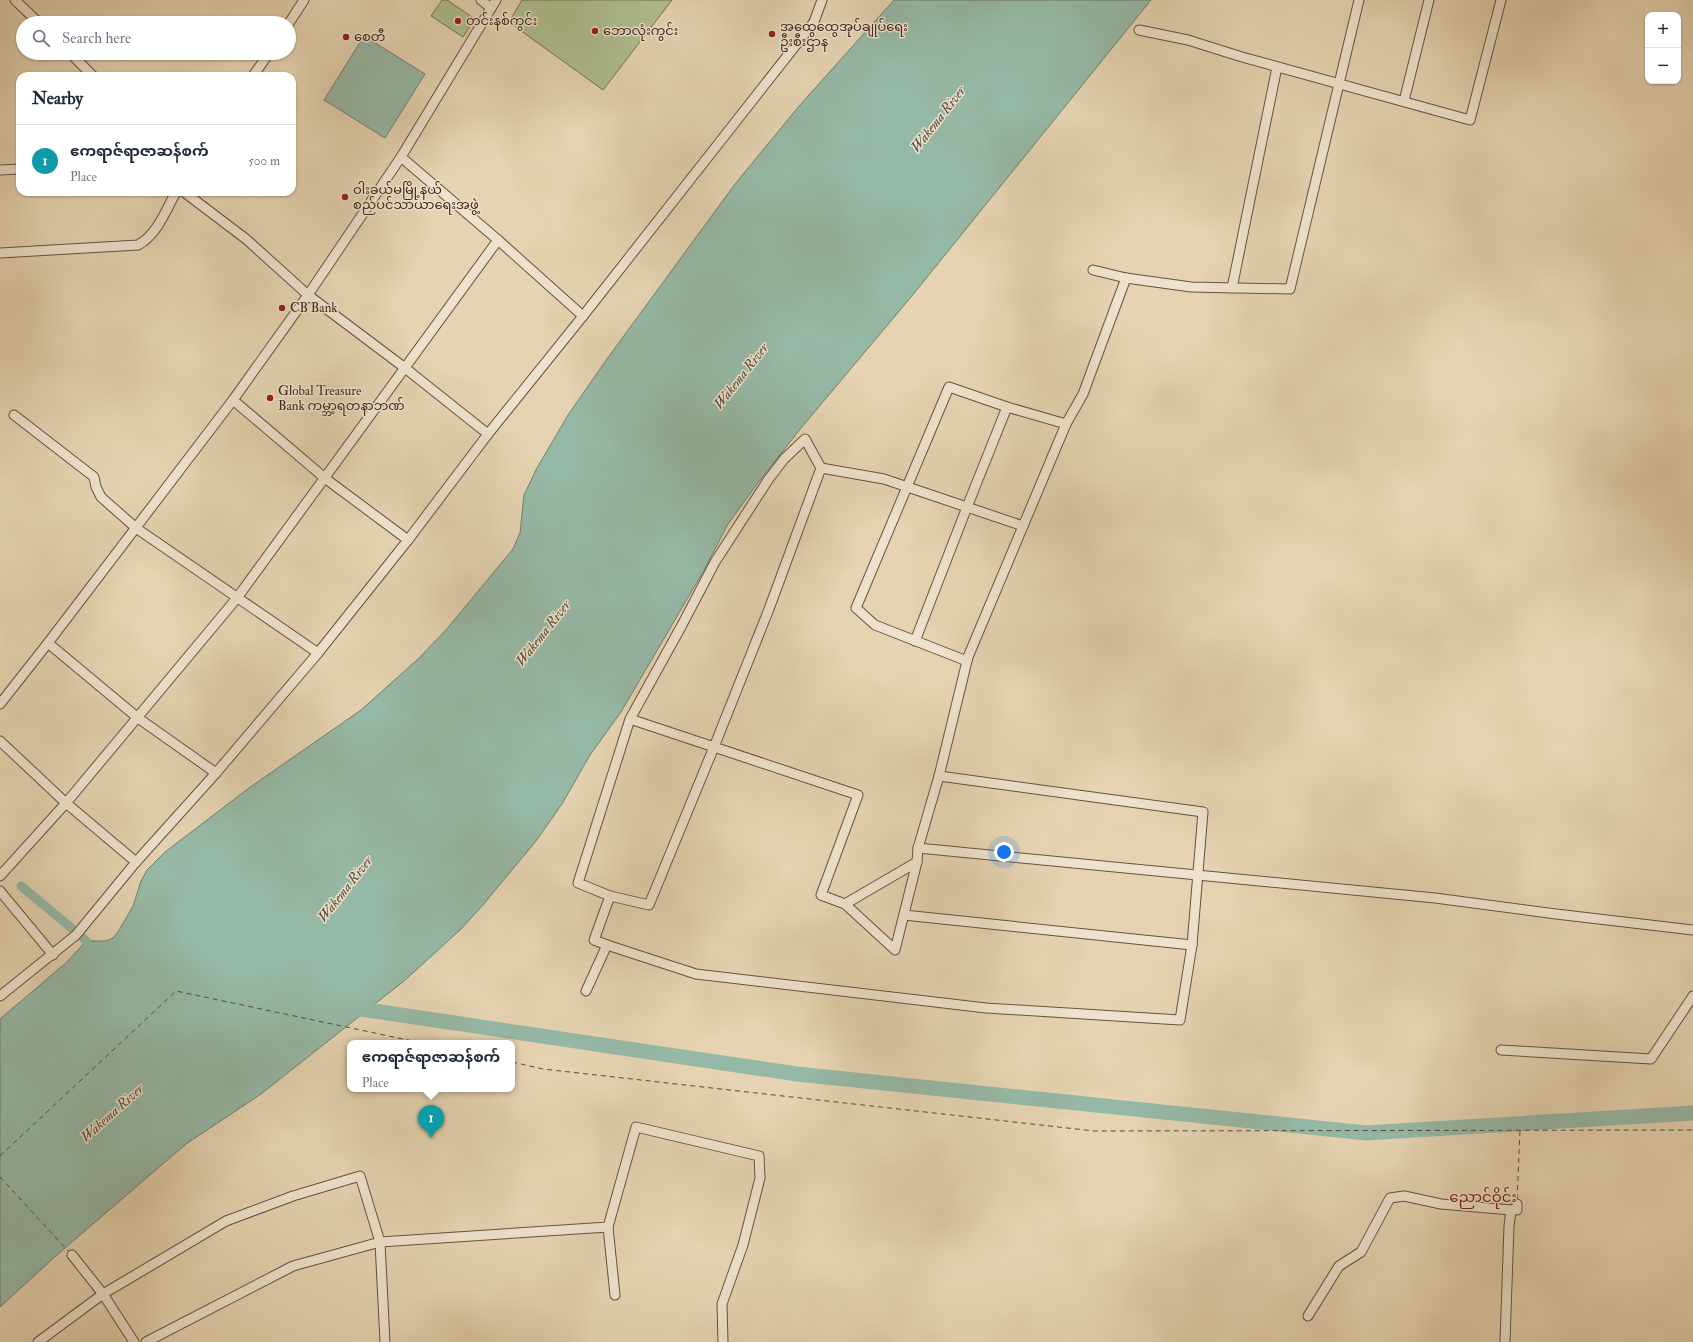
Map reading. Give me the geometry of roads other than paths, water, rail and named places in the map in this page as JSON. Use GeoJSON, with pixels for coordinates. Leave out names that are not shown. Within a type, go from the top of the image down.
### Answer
{"type":"FeatureCollection","features":[{"type":"Feature","properties":{"kind":"street"},"geometry":{"type":"LineString","coordinates":[[15,0],[32,16]]}},
{"type":"Feature","properties":{"kind":"street"},"geometry":{"type":"LineString","coordinates":[[294,16],[304,0]]}},
{"type":"Feature","properties":{"kind":"street"},"geometry":{"type":"LineString","coordinates":[[0,704],[233,400],[308,295],[401,157],[494,4],[481,0]]}},
{"type":"Feature","properties":{"kind":"street"},"geometry":{"type":"LineString","coordinates":[[0,996],[53,955],[76,935],[136,862],[216,773],[318,653],[408,540],[488,434],[583,316],[814,22],[822,0]]}},
{"type":"Feature","properties":{"kind":"street"},"geometry":{"type":"LineString","coordinates":[[1093,270],[1126,278],[1191,287],[1290,289],[1359,0]]}},
{"type":"Feature","properties":{"kind":"street"},"geometry":{"type":"LineString","coordinates":[[1404,102],[1429,0]]}},
{"type":"Feature","properties":{"kind":"street"},"geometry":{"type":"LineString","coordinates":[[1139,30],[1188,40],[1276,67],[1470,120],[1501,0]]}},
{"type":"Feature","properties":{"kind":"street"},"geometry":{"type":"LineString","coordinates":[[77,60],[89,72]]}},
{"type":"Feature","properties":{"kind":"street"},"geometry":{"type":"LineString","coordinates":[[257,72],[264,60]]}},
{"type":"Feature","properties":{"kind":"street"},"geometry":{"type":"LineString","coordinates":[[1232,288],[1276,67]]}},
{"type":"Feature","properties":{"kind":"street"},"geometry":{"type":"LineString","coordinates":[[401,157],[498,240],[583,316]]}},
{"type":"Feature","properties":{"kind":"street"},"geometry":{"type":"LineString","coordinates":[[0,170],[16,169]]}},
{"type":"Feature","properties":{"kind":"street"},"geometry":{"type":"LineString","coordinates":[[0,253],[138,245],[152,235],[174,196]]}},
{"type":"Feature","properties":{"kind":"street"},"geometry":{"type":"LineString","coordinates":[[189,196],[246,239],[308,295],[405,368],[488,434]]}},
{"type":"Feature","properties":{"kind":"street"},"geometry":{"type":"LineString","coordinates":[[0,876],[66,804],[237,598],[326,479],[498,240]]}},
{"type":"Feature","properties":{"kind":"street"},"geometry":{"type":"LineString","coordinates":[[630,719],[858,795],[821,894],[845,904],[895,950],[917,862],[918,848],[939,776],[967,661],[1066,424],[1083,394],[1126,278]]}},
{"type":"Feature","properties":{"kind":"street"},"geometry":{"type":"LineString","coordinates":[[967,661],[875,625],[856,608],[906,487],[949,387],[1007,407],[1066,424]]}},
{"type":"Feature","properties":{"kind":"street"},"geometry":{"type":"LineString","coordinates":[[233,400],[326,479],[408,540]]}},
{"type":"Feature","properties":{"kind":"street"},"geometry":{"type":"LineString","coordinates":[[915,641],[966,507],[1007,407]]}},
{"type":"Feature","properties":{"kind":"street"},"geometry":{"type":"LineString","coordinates":[[14,415],[94,477],[96,487],[101,497],[136,528],[318,653]]}},
{"type":"Feature","properties":{"kind":"street"},"geometry":{"type":"LineString","coordinates":[[805,439],[821,468],[769,609],[649,905],[610,896],[578,883],[630,719],[715,562],[768,480],[784,459],[805,439]]}},
{"type":"Feature","properties":{"kind":"street"},"geometry":{"type":"LineString","coordinates":[[821,468],[884,479],[1023,526]]}},
{"type":"Feature","properties":{"kind":"street"},"geometry":{"type":"LineString","coordinates":[[48,643],[138,718],[216,773]]}},
{"type":"Feature","properties":{"kind":"street"},"geometry":{"type":"LineString","coordinates":[[0,741],[66,804],[136,862]]}},
{"type":"Feature","properties":{"kind":"street"},"geometry":{"type":"LineString","coordinates":[[610,896],[594,940],[696,974],[986,1008],[1180,1020],[1192,945],[1203,812],[939,776]]}},
{"type":"Feature","properties":{"kind":"street"},"geometry":{"type":"LineString","coordinates":[[918,848],[1435,898],[1693,930]]}},
{"type":"Feature","properties":{"kind":"street"},"geometry":{"type":"LineString","coordinates":[[845,904],[917,862]]}},
{"type":"Feature","properties":{"kind":"street"},"geometry":{"type":"LineString","coordinates":[[0,891],[53,955]]}},
{"type":"Feature","properties":{"kind":"street"},"geometry":{"type":"LineString","coordinates":[[904,915],[1192,945]]}},
{"type":"Feature","properties":{"kind":"street"},"geometry":{"type":"LineString","coordinates":[[586,991],[607,945]]}},
{"type":"Feature","properties":{"kind":"street"},"geometry":{"type":"LineString","coordinates":[[1501,1050],[1651,1059],[1693,996]]}},
{"type":"Feature","properties":{"kind":"street"},"geometry":{"type":"LineString","coordinates":[[615,1295],[608,1226],[636,1127],[759,1156],[760,1178],[743,1245],[722,1304],[723,1342]]}},
{"type":"Feature","properties":{"kind":"street"},"geometry":{"type":"LineString","coordinates":[[38,1342],[103,1294],[226,1221],[292,1196],[360,1176],[380,1242],[385,1342]]}},
{"type":"Feature","properties":{"kind":"street"},"geometry":{"type":"LineString","coordinates":[[1308,1316],[1339,1266],[1361,1252],[1390,1198],[1404,1196],[1441,1204],[1514,1207],[1508,1244],[1505,1342]]}},
{"type":"Feature","properties":{"kind":"street"},"geometry":{"type":"LineString","coordinates":[[146,1342],[293,1266],[380,1242],[608,1226]]}},
{"type":"Feature","properties":{"kind":"street"},"geometry":{"type":"LineString","coordinates":[[72,1255],[103,1294],[134,1342]]}},
{"type":"Feature","properties":{"kind":"water","name":"Wakema River"},"geometry":{"type":"Polygon","coordinates":[[[894,0],[1151,0],[911,297],[801,428],[757,484],[728,524],[703,572],[621,712],[590,755],[562,804],[536,841],[482,906],[461,929],[404,981],[261,1094],[186,1144],[58,1254],[0,1307],[0,1019],[67,962],[86,941],[106,941],[113,938],[133,906],[141,881],[147,870],[165,852],[249,788],[361,710],[417,660],[446,630],[513,549],[520,533],[524,495],[537,468],[568,415],[607,359],[735,184],[800,105],[894,0]]]}},
{"type":"Feature","properties":{"kind":"water"},"geometry":{"type":"Polygon","coordinates":[[[364,36],[425,74],[385,138],[324,100],[364,36]]]}},
{"type":"Feature","properties":{"kind":"waterway"},"geometry":{"type":"LineString","coordinates":[[21,886],[75,931]]}},
{"type":"Feature","properties":{"kind":"waterway"},"geometry":{"type":"LineString","coordinates":[[80,935],[86,941]]}},
{"type":"Feature","properties":{"kind":"waterway"},"geometry":{"type":"LineString","coordinates":[[347,1007],[797,1074],[1366,1133],[1693,1113]]}},
{"type":"Feature","properties":{"kind":"place","name":"တင်းနစ်ကွင်း"},"geometry":{"type":"Point","coordinates":[458,21]}},
{"type":"Feature","properties":{"kind":"place","name":"ဘောလုံးကွင်း"},"geometry":{"type":"Point","coordinates":[595,31]}},
{"type":"Feature","properties":{"kind":"place","name":"အထွေထွေအုပ်ချုပ်ရေး ဦးစီးဌာန"},"geometry":{"type":"Point","coordinates":[772,34]}},
{"type":"Feature","properties":{"kind":"place","name":"စေတီ"},"geometry":{"type":"Point","coordinates":[346,37]}},
{"type":"Feature","properties":{"kind":"place","name":"ဝါးခယ်မမြို့နယ် စည်ပင်သာယာရေးအဖွဲ့"},"geometry":{"type":"Point","coordinates":[345,197]}},
{"type":"Feature","properties":{"kind":"place","name":"CB Bank"},"geometry":{"type":"Point","coordinates":[282,308]}},
{"type":"Feature","properties":{"kind":"place","name":"Global Treasure Bank ကမ္ဘာ့ရတနာဘဏ်"},"geometry":{"type":"Point","coordinates":[270,398]}},
{"type":"Feature","properties":{"kind":"place","name":"ဧကရာဇ်ရာဇာဆန်စက်"},"geometry":{"type":"Point","coordinates":[431,1138]}},
{"type":"Feature","properties":{"kind":"district","name":"ညောင်ဝိုင်း"},"geometry":{"type":"Point","coordinates":[1483,1197]}}]}
